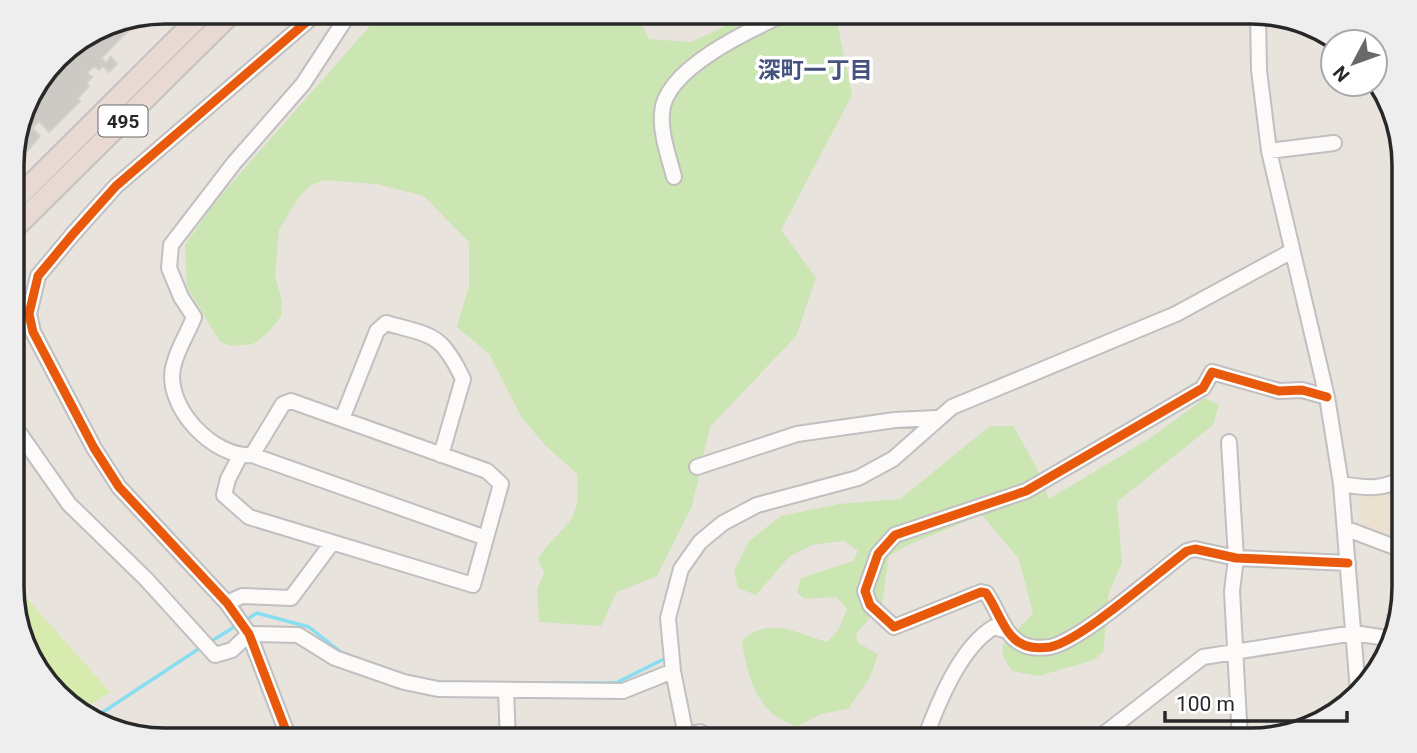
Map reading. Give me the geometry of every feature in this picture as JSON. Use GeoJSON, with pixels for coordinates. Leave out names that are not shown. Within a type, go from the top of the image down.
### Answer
{"type":"FeatureCollection","features":[{"type":"Feature","properties":{"kind":"highway","name":"495"},"geometry":{"type":"LineString","coordinates":[[25,190],[192,24]]}},
{"type":"Feature","properties":{"kind":"highway","name":"495"},"geometry":{"type":"LineString","coordinates":[[25,218],[221,24]]}},
{"type":"Feature","properties":{"kind":"street"},"geometry":{"type":"LineString","coordinates":[[285,728],[249,634],[231,609],[119,487],[81,425],[33,332],[29,314],[38,276],[116,186],[304,24]]}},
{"type":"Feature","properties":{"kind":"street"},"geometry":{"type":"LineString","coordinates":[[342,24],[303,84],[234,163],[171,245],[169,268],[181,297],[194,317],[173,367],[173,388],[198,430],[213,443],[486,538]]}},
{"type":"Feature","properties":{"kind":"street"},"geometry":{"type":"LineString","coordinates":[[674,177],[662,112],[665,98],[705,57],[767,24]]}},
{"type":"Feature","properties":{"kind":"street"},"geometry":{"type":"LineString","coordinates":[[1258,25],[1262,107],[1269,151],[1327,397],[1341,484],[1347,529],[1357,682]]}},
{"type":"Feature","properties":{"kind":"street"},"geometry":{"type":"LineString","coordinates":[[1269,151],[1334,143]]}},
{"type":"Feature","properties":{"kind":"street"},"geometry":{"type":"LineString","coordinates":[[684,728],[673,671],[667,618],[681,569],[700,542],[723,523],[757,505],[858,478],[893,459],[936,418],[952,407],[1176,314],[1292,251]]}},
{"type":"Feature","properties":{"kind":"street"},"geometry":{"type":"LineString","coordinates":[[342,419],[377,331],[386,323],[437,337],[451,352],[463,379],[441,455]]}},
{"type":"Feature","properties":{"kind":"street"},"geometry":{"type":"LineString","coordinates":[[1327,397],[1302,390],[1279,391],[1212,372],[1203,388],[1026,491],[895,535],[878,554],[865,591],[870,605],[894,627],[981,592],[986,593],[1007,631],[1021,644],[1052,647],[1083,630],[1187,551],[1195,549],[1236,558],[1348,563]]}},
{"type":"Feature","properties":{"kind":"street"},"geometry":{"type":"LineString","coordinates":[[291,401],[487,471],[501,484],[473,585],[249,517],[224,495],[228,479],[246,455],[283,404],[291,401]]}},
{"type":"Feature","properties":{"kind":"street"},"geometry":{"type":"LineString","coordinates":[[697,467],[797,434],[895,419],[936,418]]}},
{"type":"Feature","properties":{"kind":"street"},"geometry":{"type":"LineString","coordinates":[[24,440],[69,503],[146,579],[215,655],[232,650],[249,634],[298,635],[335,658],[404,682],[438,689],[623,691],[673,671]]}},
{"type":"Feature","properties":{"kind":"street"},"geometry":{"type":"LineString","coordinates":[[1229,442],[1236,558],[1231,592],[1237,650],[1240,728]]}},
{"type":"Feature","properties":{"kind":"street"},"geometry":{"type":"LineString","coordinates":[[1341,484],[1362,488],[1392,485]]}},
{"type":"Feature","properties":{"kind":"street"},"geometry":{"type":"LineString","coordinates":[[1347,529],[1392,546]]}},
{"type":"Feature","properties":{"kind":"street"},"geometry":{"type":"LineString","coordinates":[[231,609],[242,596],[291,598],[332,543]]}},
{"type":"Feature","properties":{"kind":"street"},"geometry":{"type":"LineString","coordinates":[[930,728],[965,654],[980,636],[994,627],[1007,631]]}},
{"type":"Feature","properties":{"kind":"street"},"geometry":{"type":"LineString","coordinates":[[1111,728],[1203,657],[1354,633],[1383,638]]}},
{"type":"Feature","properties":{"kind":"street"},"geometry":{"type":"LineString","coordinates":[[506,691],[507,728]]}},
{"type":"Feature","properties":{"kind":"shaded area"},"geometry":{"type":"Polygon","coordinates":[[[1360,492],[1392,495],[1392,556],[1364,546],[1360,492]]]}},
{"type":"Feature","properties":{"kind":"green space"},"geometry":{"type":"Polygon","coordinates":[[[371,24],[641,24],[649,39],[691,42],[729,24],[837,24],[852,95],[781,230],[816,278],[796,336],[710,427],[692,506],[657,576],[617,592],[601,626],[539,622],[537,589],[544,573],[538,559],[573,515],[578,492],[577,474],[545,445],[522,418],[489,354],[457,327],[469,286],[469,242],[424,196],[376,184],[324,180],[310,186],[298,198],[279,230],[275,276],[282,301],[281,316],[269,332],[253,344],[231,346],[220,342],[187,287],[185,245],[215,202],[371,24]]]}},
{"type":"Feature","properties":{"kind":"green space"},"geometry":{"type":"Polygon","coordinates":[[[1205,398],[1219,405],[1213,425],[1117,502],[1122,563],[1109,592],[1103,652],[1094,660],[1038,676],[1012,671],[1004,658],[1002,646],[1033,613],[1019,559],[982,515],[910,544],[889,556],[882,604],[856,634],[858,643],[878,654],[870,677],[848,709],[821,714],[798,726],[773,714],[764,705],[751,681],[742,640],[763,629],[773,628],[794,631],[827,642],[839,629],[847,609],[836,597],[805,599],[797,593],[801,578],[853,561],[858,551],[844,541],[811,545],[789,557],[756,595],[738,588],[734,571],[749,541],[781,516],[839,504],[900,499],[990,426],[1013,426],[1036,466],[1049,499],[1149,439],[1205,398]]]}},
{"type":"Feature","properties":{"kind":"green space"},"geometry":{"type":"Polygon","coordinates":[[[25,596],[110,692],[89,706],[66,687],[43,658],[35,642],[25,596]]]}},
{"type":"Feature","properties":{"kind":"building"},"geometry":{"type":"Polygon","coordinates":[[[130,29],[101,58],[106,63],[111,57],[117,64],[109,72],[103,66],[99,70],[94,66],[87,73],[92,77],[86,83],[89,86],[78,98],[80,101],[49,132],[39,121],[32,128],[40,136],[25,153],[35,111],[59,72],[87,48],[111,35],[130,29]]]}},
{"type":"Feature","properties":{"kind":"waterway"},"geometry":{"type":"LineString","coordinates":[[246,620],[257,613],[309,627],[342,653],[387,669]]}},
{"type":"Feature","properties":{"kind":"waterway"},"geometry":{"type":"LineString","coordinates":[[210,642],[239,624]]}},
{"type":"Feature","properties":{"kind":"waterway"},"geometry":{"type":"LineString","coordinates":[[101,713],[203,646]]}},
{"type":"Feature","properties":{"kind":"waterway"},"geometry":{"type":"LineString","coordinates":[[522,683],[616,683],[662,660]]}},
{"type":"Feature","properties":{"kind":"waterway"},"geometry":{"type":"LineString","coordinates":[[435,682],[455,682]]}},
{"type":"Feature","properties":{"kind":"cycle path"},"geometry":{"type":"LineString","coordinates":[[285,728],[249,634],[227,603],[119,487],[94,448],[33,332],[29,314],[38,276],[116,186],[304,24]]}},
{"type":"Feature","properties":{"kind":"cycle path"},"geometry":{"type":"LineString","coordinates":[[1327,397],[1302,390],[1279,391],[1212,372],[1203,388],[1026,491],[895,535],[878,554],[865,591],[870,605],[894,627],[981,592],[986,593],[1011,636],[1024,645],[1044,648],[1064,642],[1080,633],[1187,551],[1195,549],[1236,558],[1348,563]]}},
{"type":"Feature","properties":{"kind":"district","name":"深町一丁目"},"geometry":{"type":"Point","coordinates":[815,70]}}]}
